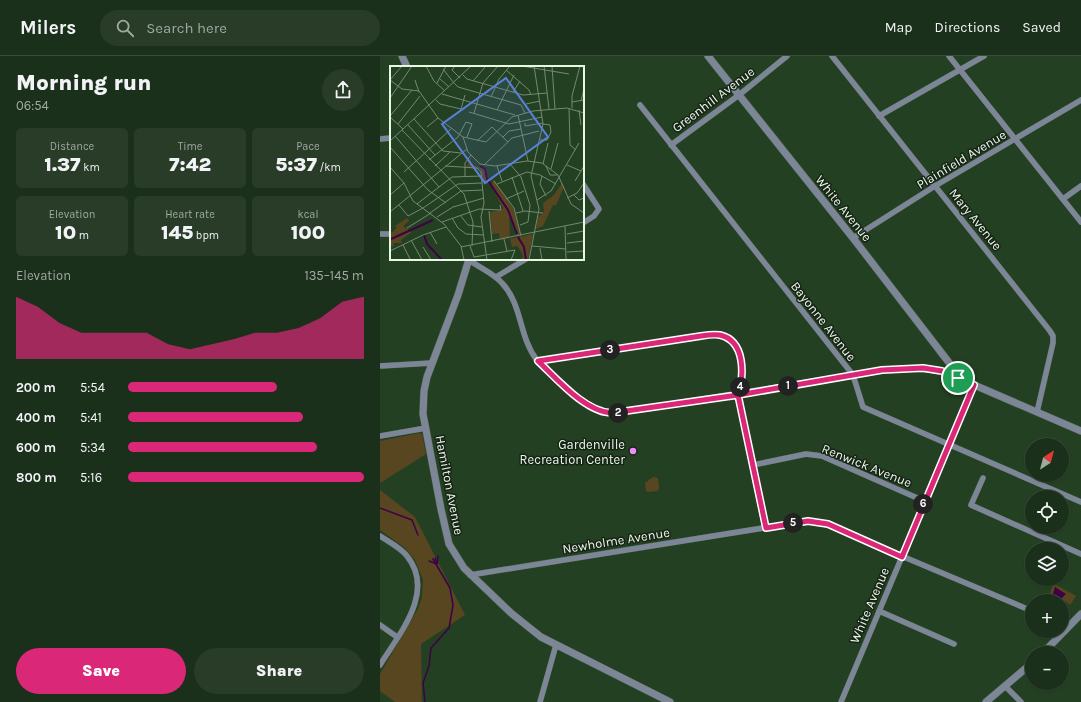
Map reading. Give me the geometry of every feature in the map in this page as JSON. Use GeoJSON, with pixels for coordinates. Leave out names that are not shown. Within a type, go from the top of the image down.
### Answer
{"type":"FeatureCollection","features":[{"type":"Feature","properties":{"kind":"street"},"geometry":{"type":"LineString","coordinates":[[402,56],[407,66]]}},
{"type":"Feature","properties":{"kind":"street","name":"White Avenue"},"geometry":{"type":"LineString","coordinates":[[708,56],[853,238],[957,373],[958,378]]}},
{"type":"Feature","properties":{"kind":"street","name":"Greenhill Avenue"},"geometry":{"type":"LineString","coordinates":[[672,145],[739,95],[787,56]]}},
{"type":"Feature","properties":{"kind":"street","name":"Mary Avenue"},"geometry":{"type":"LineString","coordinates":[[832,56],[1042,319],[1053,336],[1051,355],[1037,412]]}},
{"type":"Feature","properties":{"kind":"street"},"geometry":{"type":"LineString","coordinates":[[949,56],[1081,222]]}},
{"type":"Feature","properties":{"kind":"street"},"geometry":{"type":"LineString","coordinates":[[879,116],[984,56]]}},
{"type":"Feature","properties":{"kind":"street","name":"Plainfield Avenue"},"geometry":{"type":"LineString","coordinates":[[853,238],[935,186],[1081,100]]}},
{"type":"Feature","properties":{"kind":"street","name":"Bayonne Avenue"},"geometry":{"type":"LineString","coordinates":[[640,105],[853,375],[863,407],[949,446],[1081,502]]}},
{"type":"Feature","properties":{"kind":"street"},"geometry":{"type":"LineString","coordinates":[[380,139],[390,138]]}},
{"type":"Feature","properties":{"kind":"street"},"geometry":{"type":"LineString","coordinates":[[584,186],[599,209],[591,218],[584,222]]}},
{"type":"Feature","properties":{"kind":"street"},"geometry":{"type":"LineString","coordinates":[[1063,199],[1081,186]]}},
{"type":"Feature","properties":{"kind":"street"},"geometry":{"type":"LineString","coordinates":[[469,260],[496,277],[506,288],[517,309],[530,350],[538,361],[589,407],[602,413],[623,412],[738,395],[882,370],[923,368],[942,371],[1081,431]]}},
{"type":"Feature","properties":{"kind":"street","name":"Hamilton Avenue"},"geometry":{"type":"LineString","coordinates":[[469,260],[432,363],[424,391],[423,414],[449,544],[470,575],[541,637],[667,701]]}},
{"type":"Feature","properties":{"kind":"street"},"geometry":{"type":"LineString","coordinates":[[496,277],[524,260]]}},
{"type":"Feature","properties":{"kind":"street"},"geometry":{"type":"LineString","coordinates":[[538,361],[701,336],[720,335],[731,342],[739,353],[741,360],[742,381],[738,395],[766,528]]}},
{"type":"Feature","properties":{"kind":"street"},"geometry":{"type":"LineString","coordinates":[[380,366],[432,363]]}},
{"type":"Feature","properties":{"kind":"street","name":"White Avenue"},"geometry":{"type":"LineString","coordinates":[[841,702],[902,557],[924,500],[949,446],[974,385]]}},
{"type":"Feature","properties":{"kind":"street"},"geometry":{"type":"LineString","coordinates":[[380,436],[426,428]]}},
{"type":"Feature","properties":{"kind":"street","name":"Renwick Avenue"},"geometry":{"type":"LineString","coordinates":[[753,465],[806,454],[822,456],[924,500]]}},
{"type":"Feature","properties":{"kind":"street"},"geometry":{"type":"LineString","coordinates":[[983,478],[971,505],[1081,554]]}},
{"type":"Feature","properties":{"kind":"street","name":"Newholme Avenue"},"geometry":{"type":"LineString","coordinates":[[470,575],[766,528],[817,522],[828,524],[902,557],[1025,608]]}},
{"type":"Feature","properties":{"kind":"street"},"geometry":{"type":"LineString","coordinates":[[380,536],[403,552],[415,569],[418,591],[416,603],[380,665]]}},
{"type":"Feature","properties":{"kind":"street"},"geometry":{"type":"LineString","coordinates":[[879,611],[954,644]]}},
{"type":"Feature","properties":{"kind":"street"},"geometry":{"type":"LineString","coordinates":[[1051,646],[1081,614]]}},
{"type":"Feature","properties":{"kind":"street"},"geometry":{"type":"LineString","coordinates":[[380,625],[397,637]]}},
{"type":"Feature","properties":{"kind":"street"},"geometry":{"type":"LineString","coordinates":[[540,702],[556,645]]}},
{"type":"Feature","properties":{"kind":"street"},"geometry":{"type":"LineString","coordinates":[[986,702],[1025,669]]}},
{"type":"Feature","properties":{"kind":"street"},"geometry":{"type":"LineString","coordinates":[[1005,686],[1021,702]]}},
{"type":"Feature","properties":{"kind":"shaded area"},"geometry":{"type":"Polygon","coordinates":[[[419,433],[422,434],[426,454],[380,483],[380,441],[419,433]]]}},
{"type":"Feature","properties":{"kind":"shaded area"},"geometry":{"type":"Polygon","coordinates":[[[653,477],[658,478],[658,491],[648,492],[646,491],[645,483],[653,477]]]}},
{"type":"Feature","properties":{"kind":"shaded area"},"geometry":{"type":"Polygon","coordinates":[[[380,490],[415,517],[465,615],[421,644],[422,702],[395,702],[380,691],[380,674],[418,609],[422,597],[423,580],[415,560],[405,548],[380,530],[380,490]]]}},
{"type":"Feature","properties":{"kind":"shaded area"},"geometry":{"type":"Polygon","coordinates":[[[1052,586],[1058,586],[1076,596],[1070,605],[1069,594],[1050,594],[1052,586]]]}},
{"type":"Feature","properties":{"kind":"shaded area"},"geometry":{"type":"Polygon","coordinates":[[[1055,587],[1066,594],[1053,594],[1055,587]]]}},
{"type":"Feature","properties":{"kind":"waterway"},"geometry":{"type":"LineString","coordinates":[[380,508],[412,520],[418,535]]}},
{"type":"Feature","properties":{"kind":"waterway"},"geometry":{"type":"LineString","coordinates":[[437,564],[438,556]]}},
{"type":"Feature","properties":{"kind":"waterway"},"geometry":{"type":"LineString","coordinates":[[435,558],[437,563]]}},
{"type":"Feature","properties":{"kind":"waterway"},"geometry":{"type":"LineString","coordinates":[[425,702],[423,683],[429,666],[431,648],[449,628],[453,605],[450,588],[433,559]]}},
{"type":"Feature","properties":{"kind":"waterway"},"geometry":{"type":"LineString","coordinates":[[429,561],[437,564]]}},
{"type":"Feature","properties":{"kind":"place","name":"Gardenville Recreation Center"},"geometry":{"type":"Point","coordinates":[633,451]}},
{"type":"Feature","properties":{"kind":"route"},"geometry":{"type":"LineString","coordinates":[[958,378],[942,371],[923,368],[882,370],[738,395],[623,412],[602,413],[589,407],[538,361],[714,334],[725,337],[735,347],[741,360],[742,381],[738,395],[766,528],[808,521],[828,524],[902,557],[924,500],[949,446],[974,385],[958,378]]}}]}
